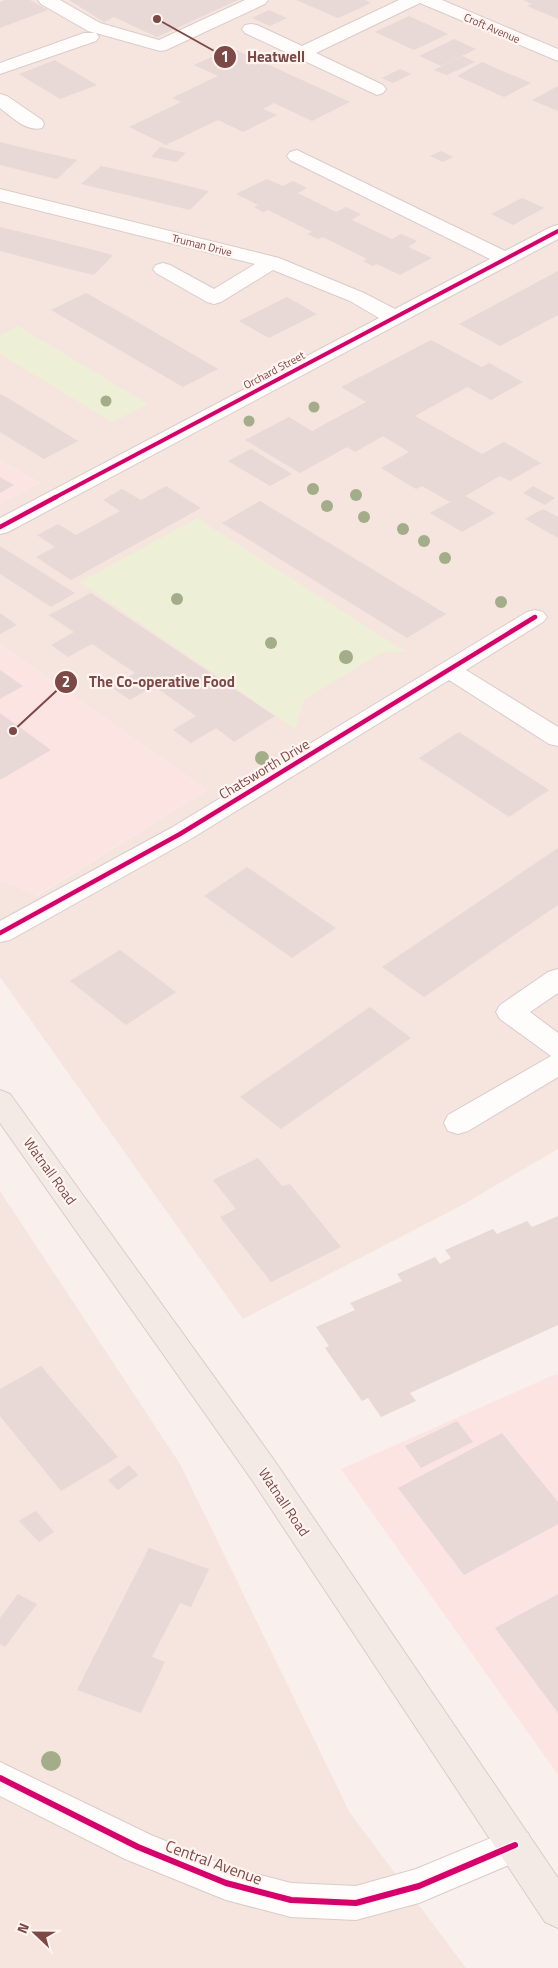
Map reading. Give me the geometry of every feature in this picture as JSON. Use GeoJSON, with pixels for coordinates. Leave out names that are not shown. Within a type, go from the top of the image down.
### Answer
{"type":"FeatureCollection","features":[{"type":"Feature","properties":{"kind":"main road","name":"Watnall Road"},"geometry":{"type":"LineString","coordinates":[[0,1101],[263,1470],[558,1910]]}},
{"type":"Feature","properties":{"kind":"street"},"geometry":{"type":"LineString","coordinates":[[47,0],[94,27],[160,46],[259,0]]}},
{"type":"Feature","properties":{"kind":"street"},"geometry":{"type":"LineString","coordinates":[[302,53],[413,0]]}},
{"type":"Feature","properties":{"kind":"street","name":"Croft Avenue"},"geometry":{"type":"LineString","coordinates":[[427,0],[558,56]]}},
{"type":"Feature","properties":{"kind":"street"},"geometry":{"type":"LineString","coordinates":[[251,29],[377,88]]}},
{"type":"Feature","properties":{"kind":"street"},"geometry":{"type":"LineString","coordinates":[[0,69],[90,37]]}},
{"type":"Feature","properties":{"kind":"street"},"geometry":{"type":"LineString","coordinates":[[0,100],[35,124]]}},
{"type":"Feature","properties":{"kind":"street"},"geometry":{"type":"LineString","coordinates":[[297,156],[506,259]]}},
{"type":"Feature","properties":{"kind":"street","name":"Truman Drive"},"geometry":{"type":"LineString","coordinates":[[0,195],[272,262],[357,297],[395,318]]}},
{"type":"Feature","properties":{"kind":"street","name":"Orchard Street"},"geometry":{"type":"LineString","coordinates":[[0,527],[558,232]]}},
{"type":"Feature","properties":{"kind":"street"},"geometry":{"type":"LineString","coordinates":[[163,269],[214,298],[272,262]]}},
{"type":"Feature","properties":{"kind":"street","name":"Chatsworth Drive"},"geometry":{"type":"LineString","coordinates":[[0,933],[180,834],[535,618]]}},
{"type":"Feature","properties":{"kind":"street"},"geometry":{"type":"LineString","coordinates":[[449,670],[558,738]]}},
{"type":"Feature","properties":{"kind":"street"},"geometry":{"type":"LineString","coordinates":[[558,979],[510,1012],[558,1048]]}},
{"type":"Feature","properties":{"kind":"street"},"geometry":{"type":"LineString","coordinates":[[458,1123],[558,1064]]}},
{"type":"Feature","properties":{"kind":"street","name":"Central Avenue"},"geometry":{"type":"LineString","coordinates":[[0,1778],[138,1848],[226,1883],[290,1900],[356,1903],[419,1886],[515,1845]]}},
{"type":"Feature","properties":{"kind":"shaded area"},"geometry":{"type":"Polygon","coordinates":[[[0,0],[558,0],[558,1149],[464,1204],[243,1319],[0,977],[0,880],[37,896],[207,790],[0,644],[0,504],[40,483],[0,460],[0,0]]]}},
{"type":"Feature","properties":{"kind":"shaded area"},"geometry":{"type":"Polygon","coordinates":[[[0,460],[40,483],[0,504],[0,460]]]}},
{"type":"Feature","properties":{"kind":"shaded area"},"geometry":{"type":"Polygon","coordinates":[[[0,644],[207,790],[36,896],[0,880],[0,644]]]}},
{"type":"Feature","properties":{"kind":"shaded area"},"geometry":{"type":"Polygon","coordinates":[[[0,1191],[180,1464],[350,1813],[466,1968],[0,1968],[0,1191]]]}},
{"type":"Feature","properties":{"kind":"shaded area"},"geometry":{"type":"Polygon","coordinates":[[[556,1374],[558,1376],[558,1775],[341,1469],[556,1374]]]}},
{"type":"Feature","properties":{"kind":"green space"},"geometry":{"type":"Polygon","coordinates":[[[18,326],[148,404],[112,422],[0,354],[0,335],[18,326]]]}},
{"type":"Feature","properties":{"kind":"green space"},"geometry":{"type":"Polygon","coordinates":[[[197,518],[406,652],[381,653],[304,700],[295,729],[80,582],[197,518]]]}},
{"type":"Feature","properties":{"kind":"building"},"geometry":{"type":"Polygon","coordinates":[[[5,0],[30,0],[48,10],[0,28],[0,2],[5,0]]]}},
{"type":"Feature","properties":{"kind":"building"},"geometry":{"type":"Polygon","coordinates":[[[69,0],[238,0],[157,37],[114,17],[104,22],[69,0]]]}},
{"type":"Feature","properties":{"kind":"building"},"geometry":{"type":"Polygon","coordinates":[[[296,0],[365,0],[371,3],[338,18],[296,0]]]}},
{"type":"Feature","properties":{"kind":"building"},"geometry":{"type":"Polygon","coordinates":[[[523,0],[558,0],[558,19],[527,6],[532,4],[523,0]]]}},
{"type":"Feature","properties":{"kind":"building"},"geometry":{"type":"Polygon","coordinates":[[[269,10],[287,18],[270,26],[252,18],[269,10]]]}},
{"type":"Feature","properties":{"kind":"building"},"geometry":{"type":"Polygon","coordinates":[[[409,16],[448,34],[414,50],[375,32],[409,16]]]}},
{"type":"Feature","properties":{"kind":"building"},"geometry":{"type":"Polygon","coordinates":[[[454,39],[476,49],[441,66],[419,56],[454,39]]]}},
{"type":"Feature","properties":{"kind":"building"},"geometry":{"type":"Polygon","coordinates":[[[232,48],[350,102],[312,121],[274,103],[263,109],[277,115],[243,132],[218,120],[166,145],[129,127],[181,102],[172,98],[218,76],[194,65],[232,48]]]}},
{"type":"Feature","properties":{"kind":"building"},"geometry":{"type":"Polygon","coordinates":[[[462,56],[475,62],[447,75],[434,70],[462,56]]]}},
{"type":"Feature","properties":{"kind":"building"},"geometry":{"type":"Polygon","coordinates":[[[55,60],[97,85],[60,99],[19,74],[55,60]]]}},
{"type":"Feature","properties":{"kind":"building"},"geometry":{"type":"Polygon","coordinates":[[[482,62],[531,83],[504,97],[457,76],[482,62]]]}},
{"type":"Feature","properties":{"kind":"building"},"geometry":{"type":"Polygon","coordinates":[[[400,69],[411,74],[393,83],[382,78],[400,69]]]}},
{"type":"Feature","properties":{"kind":"building"},"geometry":{"type":"Polygon","coordinates":[[[558,86],[558,111],[532,100],[558,86]]]}},
{"type":"Feature","properties":{"kind":"building"},"geometry":{"type":"Polygon","coordinates":[[[0,142],[77,160],[57,179],[0,165],[0,142]]]}},
{"type":"Feature","properties":{"kind":"building"},"geometry":{"type":"Polygon","coordinates":[[[160,147],[186,153],[176,162],[151,157],[160,147]]]}},
{"type":"Feature","properties":{"kind":"building"},"geometry":{"type":"Polygon","coordinates":[[[441,151],[453,157],[443,162],[430,156],[441,151]]]}},
{"type":"Feature","properties":{"kind":"building"},"geometry":{"type":"Polygon","coordinates":[[[101,166],[209,191],[190,210],[81,184],[101,166]]]}},
{"type":"Feature","properties":{"kind":"building"},"geometry":{"type":"Polygon","coordinates":[[[267,179],[283,186],[293,181],[307,188],[298,193],[336,212],[346,207],[361,214],[352,220],[392,239],[401,234],[417,241],[408,247],[432,258],[400,275],[377,264],[372,266],[363,261],[367,259],[323,237],[318,239],[307,234],[312,232],[268,210],[263,212],[254,207],[258,205],[236,194],[267,179]]]}},
{"type":"Feature","properties":{"kind":"building"},"geometry":{"type":"Polygon","coordinates":[[[522,198],[544,208],[513,225],[491,214],[522,198]]]}},
{"type":"Feature","properties":{"kind":"building"},"geometry":{"type":"Polygon","coordinates":[[[0,227],[113,255],[94,275],[65,268],[0,251],[0,227]]]}},
{"type":"Feature","properties":{"kind":"building"},"geometry":{"type":"Polygon","coordinates":[[[558,271],[558,315],[500,346],[459,324],[558,271]]]}},
{"type":"Feature","properties":{"kind":"building"},"geometry":{"type":"Polygon","coordinates":[[[86,293],[218,369],[183,387],[51,310],[86,293]]]}},
{"type":"Feature","properties":{"kind":"building"},"geometry":{"type":"Polygon","coordinates":[[[287,297],[317,314],[269,338],[239,321],[287,297]]]}},
{"type":"Feature","properties":{"kind":"building"},"geometry":{"type":"Polygon","coordinates":[[[431,340],[482,367],[489,363],[523,382],[491,400],[467,387],[415,416],[482,454],[504,442],[541,463],[510,481],[500,476],[465,496],[495,513],[462,532],[430,513],[450,502],[422,486],[416,489],[381,468],[409,452],[383,436],[355,452],[347,447],[300,473],[245,440],[289,417],[312,431],[366,402],[341,387],[431,340]]]}},
{"type":"Feature","properties":{"kind":"building"},"geometry":{"type":"Polygon","coordinates":[[[0,394],[78,441],[44,459],[0,432],[0,394]]]}},
{"type":"Feature","properties":{"kind":"building"},"geometry":{"type":"Polygon","coordinates":[[[251,449],[292,474],[270,486],[228,461],[251,449]]]}},
{"type":"Feature","properties":{"kind":"building"},"geometry":{"type":"Polygon","coordinates":[[[0,477],[14,485],[0,493],[0,477]]]}},
{"type":"Feature","properties":{"kind":"building"},"geometry":{"type":"Polygon","coordinates":[[[166,486],[201,508],[71,580],[36,557],[55,547],[37,535],[58,524],[76,535],[120,511],[103,500],[122,489],[141,500],[166,486]]]}},
{"type":"Feature","properties":{"kind":"building"},"geometry":{"type":"Polygon","coordinates":[[[533,486],[555,498],[545,505],[523,493],[533,486]]]}},
{"type":"Feature","properties":{"kind":"building"},"geometry":{"type":"Polygon","coordinates":[[[260,501],[446,614],[407,638],[222,523],[260,501]]]}},
{"type":"Feature","properties":{"kind":"building"},"geometry":{"type":"Polygon","coordinates":[[[543,509],[558,517],[558,538],[525,519],[543,509]]]}},
{"type":"Feature","properties":{"kind":"building"},"geometry":{"type":"Polygon","coordinates":[[[0,546],[75,593],[51,607],[0,574],[0,546]]]}},
{"type":"Feature","properties":{"kind":"building"},"geometry":{"type":"Polygon","coordinates":[[[91,593],[275,716],[234,742],[216,728],[191,743],[173,730],[196,716],[154,686],[130,700],[111,687],[135,673],[92,644],[68,657],[51,645],[74,632],[49,615],[91,593]]]}},
{"type":"Feature","properties":{"kind":"building"},"geometry":{"type":"Polygon","coordinates":[[[0,613],[17,625],[0,634],[0,613]]]}},
{"type":"Feature","properties":{"kind":"building"},"geometry":{"type":"Polygon","coordinates":[[[0,670],[23,686],[0,699],[0,670]]]}},
{"type":"Feature","properties":{"kind":"building"},"geometry":{"type":"Polygon","coordinates":[[[0,713],[51,750],[0,780],[0,713]]]}},
{"type":"Feature","properties":{"kind":"building"},"geometry":{"type":"Polygon","coordinates":[[[459,732],[549,790],[509,817],[419,758],[459,732]]]}},
{"type":"Feature","properties":{"kind":"building"},"geometry":{"type":"Polygon","coordinates":[[[558,848],[558,905],[424,997],[382,967],[558,848]]]}},
{"type":"Feature","properties":{"kind":"building"},"geometry":{"type":"Polygon","coordinates":[[[247,867],[336,928],[292,958],[204,896],[247,867]]]}},
{"type":"Feature","properties":{"kind":"building"},"geometry":{"type":"Polygon","coordinates":[[[120,950],[176,992],[126,1025],[70,981],[120,950]]]}},
{"type":"Feature","properties":{"kind":"building"},"geometry":{"type":"Polygon","coordinates":[[[370,1007],[411,1038],[281,1129],[240,1097],[370,1007]]]}},
{"type":"Feature","properties":{"kind":"building"},"geometry":{"type":"Polygon","coordinates":[[[258,1158],[282,1186],[290,1184],[341,1247],[271,1282],[220,1217],[236,1209],[213,1180],[258,1158]]]}},
{"type":"Feature","properties":{"kind":"building"},"geometry":{"type":"Polygon","coordinates":[[[558,1216],[558,1325],[410,1393],[416,1401],[381,1417],[368,1398],[362,1401],[325,1348],[329,1346],[316,1327],[355,1310],[350,1303],[402,1281],[397,1274],[435,1257],[440,1264],[451,1258],[445,1250],[493,1229],[497,1234],[527,1221],[532,1227],[558,1216]]]}},
{"type":"Feature","properties":{"kind":"building"},"geometry":{"type":"Polygon","coordinates":[[[41,1366],[118,1457],[61,1491],[0,1416],[0,1389],[41,1366]]]}},
{"type":"Feature","properties":{"kind":"building"},"geometry":{"type":"Polygon","coordinates":[[[457,1421],[473,1442],[421,1468],[405,1446],[457,1421]]]}},
{"type":"Feature","properties":{"kind":"building"},"geometry":{"type":"Polygon","coordinates":[[[502,1433],[558,1502],[558,1524],[464,1575],[398,1488],[502,1433]]]}},
{"type":"Feature","properties":{"kind":"building"},"geometry":{"type":"Polygon","coordinates":[[[129,1465],[138,1475],[118,1490],[108,1480],[129,1465]]]}},
{"type":"Feature","properties":{"kind":"building"},"geometry":{"type":"Polygon","coordinates":[[[36,1511],[54,1532],[39,1542],[19,1521],[36,1511]]]}},
{"type":"Feature","properties":{"kind":"building"},"geometry":{"type":"Polygon","coordinates":[[[149,1548],[209,1569],[191,1607],[180,1603],[152,1657],[165,1662],[141,1713],[77,1690],[149,1548]]]}},
{"type":"Feature","properties":{"kind":"building"},"geometry":{"type":"Polygon","coordinates":[[[18,1594],[37,1604],[5,1647],[0,1644],[0,1618],[18,1594]]]}},
{"type":"Feature","properties":{"kind":"building"},"geometry":{"type":"Polygon","coordinates":[[[558,1594],[558,1713],[495,1628],[558,1594]]]}},
{"type":"Feature","properties":{"kind":"cycle path"},"geometry":{"type":"LineString","coordinates":[[0,527],[558,231]]}},
{"type":"Feature","properties":{"kind":"cycle path"},"geometry":{"type":"LineString","coordinates":[[0,933],[180,834],[535,617]]}},
{"type":"Feature","properties":{"kind":"cycle path"},"geometry":{"type":"LineString","coordinates":[[0,1778],[138,1847],[226,1883],[291,1900],[356,1903],[419,1886],[515,1845]]}},
{"type":"Feature","properties":{"kind":"place","name":"Heatwell"},"geometry":{"type":"Point","coordinates":[157,19]}},
{"type":"Feature","properties":{"kind":"place","name":"The Co-operative Food"},"geometry":{"type":"Point","coordinates":[13,731]}}]}
